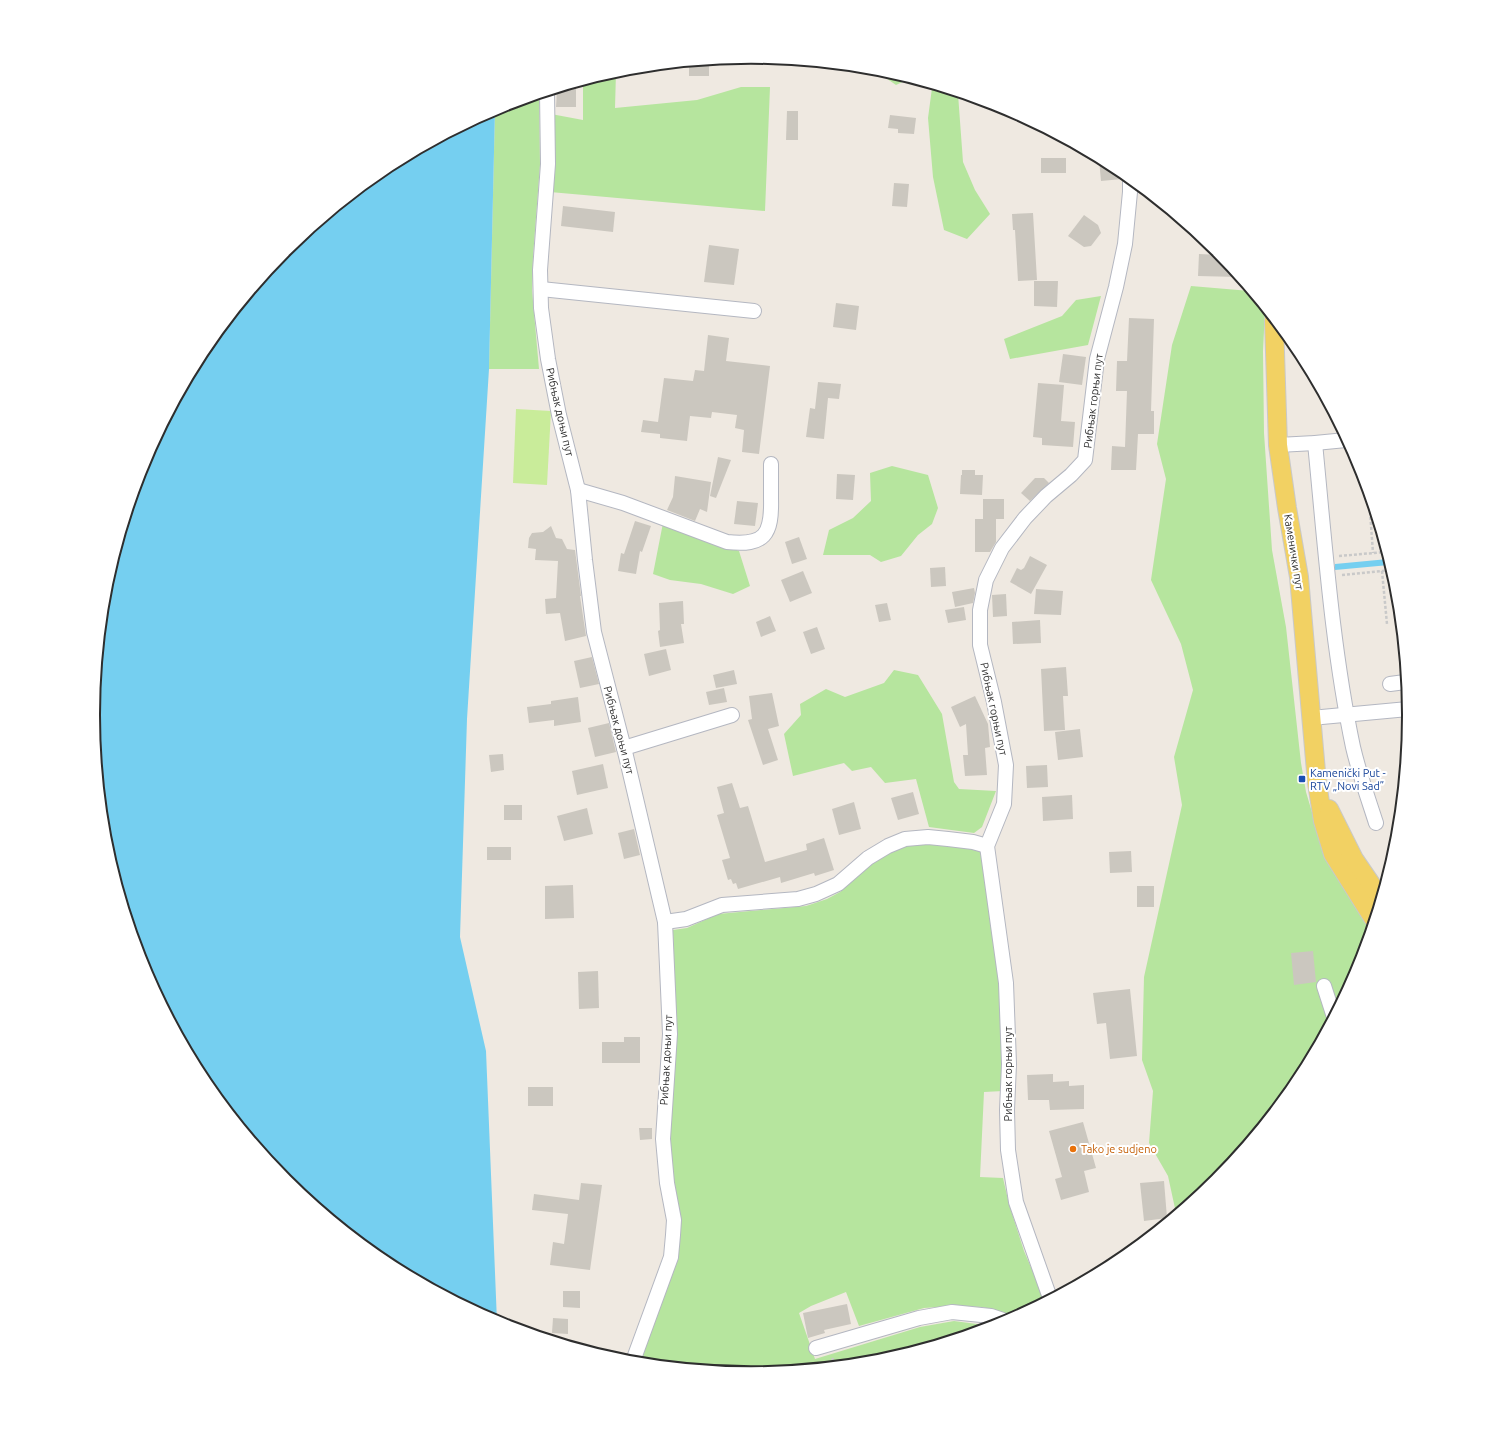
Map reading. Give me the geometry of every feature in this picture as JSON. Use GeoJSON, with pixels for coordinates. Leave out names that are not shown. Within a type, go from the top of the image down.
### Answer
{"type":"FeatureCollection","features":[{"type":"Feature","properties":{"kind":"main road","name":"Каменички пут"},"geometry":{"type":"LineString","coordinates":[[1274,329],[1278,444],[1299,577],[1316,783],[1323,821],[1333,854],[1370,913]]}},
{"type":"Feature","properties":{"kind":"main road","name":"Каменички пут"},"geometry":{"type":"LineString","coordinates":[[1316,783],[1354,859],[1376,892]]}},
{"type":"Feature","properties":{"kind":"street","name":"Рибњак доњи пут"},"geometry":{"type":"LineString","coordinates":[[547,97],[548,164],[541,263],[541,308],[548,360],[559,415],[578,490],[594,632],[624,748],[665,922],[670,1034],[663,1114],[663,1139],[667,1183],[674,1220],[673,1235],[671,1257],[635,1355]]}},
{"type":"Feature","properties":{"kind":"street","name":"Рибњак горњи пут"},"geometry":{"type":"LineString","coordinates":[[1048,1294],[1016,1202],[1008,1150],[1007,1110],[1009,1064],[1006,983],[987,846],[1004,804],[1006,765],[994,702],[980,646],[980,610],[986,580],[1002,548],[1025,518],[1046,496],[1071,475],[1085,460],[1097,359],[1116,287],[1125,244],[1130,187]]}},
{"type":"Feature","properties":{"kind":"street"},"geometry":{"type":"LineString","coordinates":[[541,289],[754,311]]}},
{"type":"Feature","properties":{"kind":"street"},"geometry":{"type":"LineString","coordinates":[[1278,444],[1315,444],[1340,441]]}},
{"type":"Feature","properties":{"kind":"street"},"geometry":{"type":"LineString","coordinates":[[1315,444],[1335,634],[1347,714],[1354,749],[1376,823]]}},
{"type":"Feature","properties":{"kind":"street"},"geometry":{"type":"LineString","coordinates":[[578,490],[623,503],[726,542],[740,544],[753,542],[760,538],[766,533],[770,524],[772,512],[770,464]]}},
{"type":"Feature","properties":{"kind":"street"},"geometry":{"type":"LineString","coordinates":[[1390,684],[1400,683]]}},
{"type":"Feature","properties":{"kind":"street"},"geometry":{"type":"LineString","coordinates":[[1311,718],[1402,710]]}},
{"type":"Feature","properties":{"kind":"street"},"geometry":{"type":"LineString","coordinates":[[624,748],[732,715]]}},
{"type":"Feature","properties":{"kind":"street"},"geometry":{"type":"LineString","coordinates":[[665,922],[686,919],[722,905],[798,899],[816,894],[838,884],[868,858],[888,846],[905,839],[928,837],[973,842],[987,846]]}},
{"type":"Feature","properties":{"kind":"street"},"geometry":{"type":"LineString","coordinates":[[1324,986],[1331,1008]]}},
{"type":"Feature","properties":{"kind":"street"},"geometry":{"type":"LineString","coordinates":[[816,1348],[919,1318],[952,1312],[996,1317]]}},
{"type":"Feature","properties":{"kind":"path"},"geometry":{"type":"LineString","coordinates":[[1370,518],[1373,553]]}},
{"type":"Feature","properties":{"kind":"path"},"geometry":{"type":"LineString","coordinates":[[1338,556],[1380,552]]}},
{"type":"Feature","properties":{"kind":"path"},"geometry":{"type":"LineString","coordinates":[[1340,575],[1382,571],[1387,624]]}},
{"type":"Feature","properties":{"kind":"green space"},"geometry":{"type":"Polygon","coordinates":[[[616,79],[615,108],[697,100],[741,87],[770,87],[765,211],[550,192],[551,114],[583,120],[583,86],[616,79]]]}},
{"type":"Feature","properties":{"kind":"green space"},"geometry":{"type":"Polygon","coordinates":[[[887,79],[902,82],[896,85],[887,79]]]}},
{"type":"Feature","properties":{"kind":"green space"},"geometry":{"type":"Polygon","coordinates":[[[932,90],[958,98],[963,162],[975,190],[990,214],[967,239],[944,230],[933,177],[928,118],[932,90]]]}},
{"type":"Feature","properties":{"kind":"green space"},"geometry":{"type":"Polygon","coordinates":[[[539,100],[540,165],[532,290],[539,369],[489,369],[495,117],[539,100]]]}},
{"type":"Feature","properties":{"kind":"green space"},"geometry":{"type":"Polygon","coordinates":[[[1191,286],[1244,290],[1265,316],[1263,351],[1264,433],[1272,550],[1286,627],[1301,763],[1306,792],[1317,829],[1368,919],[1352,964],[1334,1003],[1314,1041],[1292,1077],[1240,1144],[1211,1175],[1175,1208],[1168,1176],[1149,1143],[1153,1091],[1142,1060],[1144,977],[1182,805],[1174,757],[1193,690],[1181,644],[1151,580],[1166,479],[1157,444],[1172,345],[1191,286]]]}},
{"type":"Feature","properties":{"kind":"green space"},"geometry":{"type":"Polygon","coordinates":[[[1101,296],[1088,345],[1010,359],[1004,339],[1062,316],[1076,300],[1101,296]]]}},
{"type":"Feature","properties":{"kind":"green space"},"geometry":{"type":"Polygon","coordinates":[[[516,409],[551,411],[547,485],[513,483],[516,409]]]}},
{"type":"Feature","properties":{"kind":"green space"},"geometry":{"type":"Polygon","coordinates":[[[892,466],[928,475],[938,508],[932,524],[918,535],[901,556],[881,562],[870,555],[823,555],[829,530],[853,518],[871,501],[870,473],[892,466]]]}},
{"type":"Feature","properties":{"kind":"green space"},"geometry":{"type":"Polygon","coordinates":[[[663,523],[739,551],[750,586],[733,594],[701,584],[670,580],[653,574],[663,523]]]}},
{"type":"Feature","properties":{"kind":"green space"},"geometry":{"type":"Polygon","coordinates":[[[894,670],[918,675],[942,714],[954,782],[959,789],[996,791],[982,827],[974,833],[929,827],[916,779],[885,783],[871,767],[852,771],[844,763],[793,776],[784,734],[801,715],[800,704],[826,689],[845,697],[884,683],[894,670]]]}},
{"type":"Feature","properties":{"kind":"green space"},"geometry":{"type":"Polygon","coordinates":[[[922,843],[974,848],[982,851],[1000,980],[1003,1091],[984,1092],[980,1177],[1003,1178],[1009,1204],[1024,1251],[1043,1296],[1004,1314],[983,1307],[951,1306],[924,1308],[859,1326],[846,1292],[811,1306],[799,1313],[815,1359],[920,1327],[954,1321],[978,1324],[919,1344],[878,1353],[793,1365],[708,1365],[639,1356],[666,1284],[668,1156],[676,1043],[673,930],[687,928],[718,914],[806,906],[827,899],[840,892],[871,864],[889,852],[906,845],[922,843]]]}},
{"type":"Feature","properties":{"kind":"water"},"geometry":{"type":"Polygon","coordinates":[[[495,117],[489,369],[467,719],[460,937],[486,1051],[497,1314],[463,1299],[425,1279],[354,1231],[321,1204],[290,1175],[261,1144],[209,1077],[167,1003],[149,964],[134,924],[112,842],[105,800],[101,758],[100,715],[101,672],[105,630],[112,588],[134,506],[149,466],[167,427],[187,389],[209,353],[261,286],[290,255],[321,226],[354,199],[425,151],[463,131],[495,117]]]}},
{"type":"Feature","properties":{"kind":"water"},"geometry":{"type":"Polygon","coordinates":[[[1382,560],[1384,566],[1335,570],[1335,564],[1382,560]]]}},
{"type":"Feature","properties":{"kind":"building"},"geometry":{"type":"Polygon","coordinates":[[[709,65],[709,76],[689,76],[689,67],[709,65]]]}},
{"type":"Feature","properties":{"kind":"building"},"geometry":{"type":"Polygon","coordinates":[[[576,88],[576,107],[556,107],[557,94],[576,88]]]}},
{"type":"Feature","properties":{"kind":"building"},"geometry":{"type":"Polygon","coordinates":[[[787,111],[798,111],[798,140],[786,140],[787,111]]]}},
{"type":"Feature","properties":{"kind":"building"},"geometry":{"type":"Polygon","coordinates":[[[890,115],[916,118],[914,134],[898,133],[898,129],[888,128],[890,115]]]}},
{"type":"Feature","properties":{"kind":"building"},"geometry":{"type":"Polygon","coordinates":[[[1041,158],[1066,158],[1066,173],[1041,173],[1041,158]]]}},
{"type":"Feature","properties":{"kind":"building"},"geometry":{"type":"Polygon","coordinates":[[[1100,166],[1119,179],[1101,181],[1100,166]]]}},
{"type":"Feature","properties":{"kind":"building"},"geometry":{"type":"Polygon","coordinates":[[[894,183],[909,184],[907,207],[892,206],[894,183]]]}},
{"type":"Feature","properties":{"kind":"building"},"geometry":{"type":"Polygon","coordinates":[[[563,206],[615,212],[613,232],[561,226],[563,206]]]}},
{"type":"Feature","properties":{"kind":"building"},"geometry":{"type":"Polygon","coordinates":[[[1033,213],[1037,280],[1018,281],[1015,230],[1013,230],[1012,214],[1033,213]]]}},
{"type":"Feature","properties":{"kind":"building"},"geometry":{"type":"Polygon","coordinates":[[[1084,215],[1098,225],[1101,233],[1091,246],[1084,247],[1068,236],[1084,215]]]}},
{"type":"Feature","properties":{"kind":"building"},"geometry":{"type":"Polygon","coordinates":[[[709,245],[739,249],[734,285],[704,282],[709,245]]]}},
{"type":"Feature","properties":{"kind":"building"},"geometry":{"type":"Polygon","coordinates":[[[1199,254],[1211,255],[1231,277],[1198,276],[1199,254]]]}},
{"type":"Feature","properties":{"kind":"building"},"geometry":{"type":"Polygon","coordinates":[[[1034,281],[1058,281],[1057,307],[1034,306],[1034,281]]]}},
{"type":"Feature","properties":{"kind":"building"},"geometry":{"type":"Polygon","coordinates":[[[836,303],[859,306],[856,330],[833,327],[836,303]]]}},
{"type":"Feature","properties":{"kind":"building"},"geometry":{"type":"Polygon","coordinates":[[[1129,318],[1154,319],[1151,411],[1154,411],[1154,434],[1138,434],[1136,470],[1111,470],[1112,446],[1125,447],[1127,391],[1116,391],[1117,361],[1127,361],[1129,318]]]}},
{"type":"Feature","properties":{"kind":"building"},"geometry":{"type":"Polygon","coordinates":[[[708,335],[729,338],[726,361],[770,366],[759,454],[742,452],[744,430],[735,428],[737,415],[712,412],[711,418],[690,416],[687,441],[660,438],[660,434],[641,432],[643,420],[658,422],[664,378],[693,381],[695,370],[704,371],[708,335]]]}},
{"type":"Feature","properties":{"kind":"building"},"geometry":{"type":"Polygon","coordinates":[[[1063,354],[1086,357],[1082,385],[1059,382],[1063,354]]]}},
{"type":"Feature","properties":{"kind":"building"},"geometry":{"type":"Polygon","coordinates":[[[818,382],[841,384],[839,399],[828,398],[824,439],[806,437],[810,408],[815,409],[818,382]]]}},
{"type":"Feature","properties":{"kind":"building"},"geometry":{"type":"Polygon","coordinates":[[[1038,383],[1064,385],[1061,421],[1075,422],[1073,447],[1042,445],[1042,438],[1033,437],[1038,383]]]}},
{"type":"Feature","properties":{"kind":"building"},"geometry":{"type":"Polygon","coordinates":[[[718,457],[731,460],[716,498],[710,496],[718,457]]]}},
{"type":"Feature","properties":{"kind":"building"},"geometry":{"type":"Polygon","coordinates":[[[962,470],[975,470],[975,475],[983,475],[982,495],[960,494],[962,470]]]}},
{"type":"Feature","properties":{"kind":"building"},"geometry":{"type":"Polygon","coordinates":[[[837,474],[855,475],[853,500],[836,499],[837,474]]]}},
{"type":"Feature","properties":{"kind":"building"},"geometry":{"type":"Polygon","coordinates":[[[675,476],[711,482],[707,512],[700,509],[695,521],[667,510],[673,497],[675,476]]]}},
{"type":"Feature","properties":{"kind":"building"},"geometry":{"type":"Polygon","coordinates":[[[1035,478],[1044,478],[1049,483],[1030,501],[1021,493],[1035,478]]]}},
{"type":"Feature","properties":{"kind":"building"},"geometry":{"type":"Polygon","coordinates":[[[983,499],[1004,499],[1004,519],[996,519],[996,542],[990,552],[975,552],[975,519],[983,519],[983,499]]]}},
{"type":"Feature","properties":{"kind":"building"},"geometry":{"type":"Polygon","coordinates":[[[737,501],[758,503],[755,526],[734,524],[737,501]]]}},
{"type":"Feature","properties":{"kind":"building"},"geometry":{"type":"Polygon","coordinates":[[[635,521],[651,526],[642,552],[640,551],[636,574],[618,571],[621,553],[624,554],[635,521]]]}},
{"type":"Feature","properties":{"kind":"building"},"geometry":{"type":"Polygon","coordinates":[[[551,526],[556,538],[562,539],[567,549],[575,550],[586,636],[565,641],[560,613],[546,614],[545,599],[556,598],[558,561],[535,560],[536,549],[528,548],[529,538],[532,533],[543,532],[551,526]]]}},
{"type":"Feature","properties":{"kind":"building"},"geometry":{"type":"Polygon","coordinates":[[[799,537],[807,559],[792,564],[785,542],[799,537]]]}},
{"type":"Feature","properties":{"kind":"building"},"geometry":{"type":"Polygon","coordinates":[[[1030,556],[1047,565],[1031,594],[1010,582],[1017,568],[1021,570],[1024,568],[1030,556]]]}},
{"type":"Feature","properties":{"kind":"building"},"geometry":{"type":"Polygon","coordinates":[[[945,567],[946,586],[931,587],[930,568],[945,567]]]}},
{"type":"Feature","properties":{"kind":"building"},"geometry":{"type":"Polygon","coordinates":[[[803,571],[812,593],[790,602],[781,580],[803,571]]]}},
{"type":"Feature","properties":{"kind":"building"},"geometry":{"type":"Polygon","coordinates":[[[974,588],[975,593],[973,603],[955,607],[952,592],[974,588]]]}},
{"type":"Feature","properties":{"kind":"building"},"geometry":{"type":"Polygon","coordinates":[[[1036,589],[1063,591],[1061,615],[1034,614],[1036,589]]]}},
{"type":"Feature","properties":{"kind":"building"},"geometry":{"type":"Polygon","coordinates":[[[1006,594],[1007,616],[993,617],[992,595],[1006,594]]]}},
{"type":"Feature","properties":{"kind":"building"},"geometry":{"type":"Polygon","coordinates":[[[683,601],[684,624],[681,624],[684,643],[660,647],[658,631],[660,630],[659,603],[683,601]]]}},
{"type":"Feature","properties":{"kind":"building"},"geometry":{"type":"Polygon","coordinates":[[[887,603],[891,620],[879,622],[875,605],[887,603]]]}},
{"type":"Feature","properties":{"kind":"building"},"geometry":{"type":"Polygon","coordinates":[[[964,607],[966,620],[948,623],[945,610],[964,607]]]}},
{"type":"Feature","properties":{"kind":"building"},"geometry":{"type":"Polygon","coordinates":[[[770,616],[776,631],[761,637],[756,622],[770,616]]]}},
{"type":"Feature","properties":{"kind":"building"},"geometry":{"type":"Polygon","coordinates":[[[1040,620],[1041,643],[1013,644],[1012,622],[1040,620]]]}},
{"type":"Feature","properties":{"kind":"building"},"geometry":{"type":"Polygon","coordinates":[[[817,627],[825,649],[811,654],[803,632],[817,627]]]}},
{"type":"Feature","properties":{"kind":"building"},"geometry":{"type":"Polygon","coordinates":[[[666,649],[671,670],[649,676],[644,654],[666,649]]]}},
{"type":"Feature","properties":{"kind":"building"},"geometry":{"type":"Polygon","coordinates":[[[592,657],[599,684],[580,688],[574,661],[592,657]]]}},
{"type":"Feature","properties":{"kind":"building"},"geometry":{"type":"Polygon","coordinates":[[[1066,667],[1068,696],[1063,696],[1065,730],[1044,731],[1041,669],[1066,667]]]}},
{"type":"Feature","properties":{"kind":"building"},"geometry":{"type":"Polygon","coordinates":[[[734,670],[737,684],[716,688],[713,675],[734,670]]]}},
{"type":"Feature","properties":{"kind":"building"},"geometry":{"type":"Polygon","coordinates":[[[724,688],[727,702],[709,705],[706,692],[724,688]]]}},
{"type":"Feature","properties":{"kind":"building"},"geometry":{"type":"Polygon","coordinates":[[[772,693],[779,726],[768,729],[778,760],[763,765],[748,720],[752,719],[749,696],[772,693]]]}},
{"type":"Feature","properties":{"kind":"building"},"geometry":{"type":"Polygon","coordinates":[[[975,696],[988,724],[990,747],[985,748],[987,775],[965,776],[963,755],[968,755],[966,724],[960,727],[951,707],[975,696]]]}},
{"type":"Feature","properties":{"kind":"building"},"geometry":{"type":"Polygon","coordinates":[[[578,697],[581,722],[554,726],[554,720],[529,723],[527,707],[551,704],[551,701],[578,697]]]}},
{"type":"Feature","properties":{"kind":"building"},"geometry":{"type":"Polygon","coordinates":[[[609,723],[616,752],[595,757],[588,728],[609,723]]]}},
{"type":"Feature","properties":{"kind":"building"},"geometry":{"type":"Polygon","coordinates":[[[1080,729],[1083,757],[1058,760],[1055,732],[1080,729]]]}},
{"type":"Feature","properties":{"kind":"building"},"geometry":{"type":"Polygon","coordinates":[[[503,754],[504,770],[491,772],[489,755],[503,754]]]}},
{"type":"Feature","properties":{"kind":"building"},"geometry":{"type":"Polygon","coordinates":[[[603,764],[608,788],[577,795],[572,771],[603,764]]]}},
{"type":"Feature","properties":{"kind":"building"},"geometry":{"type":"Polygon","coordinates":[[[1047,765],[1048,787],[1027,788],[1026,766],[1047,765]]]}},
{"type":"Feature","properties":{"kind":"building"},"geometry":{"type":"Polygon","coordinates":[[[732,783],[740,808],[748,806],[765,862],[807,850],[806,844],[824,838],[834,870],[815,876],[814,873],[781,883],[780,877],[738,889],[736,883],[733,884],[731,879],[728,880],[722,860],[730,858],[717,815],[724,813],[717,787],[732,783]]]}},
{"type":"Feature","properties":{"kind":"building"},"geometry":{"type":"Polygon","coordinates":[[[913,792],[919,814],[898,820],[891,798],[913,792]]]}},
{"type":"Feature","properties":{"kind":"building"},"geometry":{"type":"Polygon","coordinates":[[[1072,795],[1073,819],[1043,821],[1042,797],[1072,795]]]}},
{"type":"Feature","properties":{"kind":"building"},"geometry":{"type":"Polygon","coordinates":[[[854,802],[861,829],[839,835],[832,809],[854,802]]]}},
{"type":"Feature","properties":{"kind":"building"},"geometry":{"type":"Polygon","coordinates":[[[504,805],[522,805],[522,820],[504,820],[504,805]]]}},
{"type":"Feature","properties":{"kind":"building"},"geometry":{"type":"Polygon","coordinates":[[[587,808],[593,834],[564,841],[557,816],[587,808]]]}},
{"type":"Feature","properties":{"kind":"building"},"geometry":{"type":"Polygon","coordinates":[[[634,829],[640,855],[624,859],[618,833],[634,829]]]}},
{"type":"Feature","properties":{"kind":"building"},"geometry":{"type":"Polygon","coordinates":[[[487,847],[511,847],[511,860],[487,860],[487,847]]]}},
{"type":"Feature","properties":{"kind":"building"},"geometry":{"type":"Polygon","coordinates":[[[1131,851],[1132,872],[1110,873],[1109,852],[1131,851]]]}},
{"type":"Feature","properties":{"kind":"building"},"geometry":{"type":"Polygon","coordinates":[[[573,885],[574,918],[545,919],[545,886],[573,885]]]}},
{"type":"Feature","properties":{"kind":"building"},"geometry":{"type":"Polygon","coordinates":[[[1137,886],[1154,886],[1154,907],[1137,907],[1137,886]]]}},
{"type":"Feature","properties":{"kind":"building"},"geometry":{"type":"Polygon","coordinates":[[[1313,951],[1316,982],[1294,985],[1291,953],[1313,951]]]}},
{"type":"Feature","properties":{"kind":"building"},"geometry":{"type":"Polygon","coordinates":[[[598,971],[599,1008],[579,1009],[578,972],[598,971]]]}},
{"type":"Feature","properties":{"kind":"building"},"geometry":{"type":"Polygon","coordinates":[[[1130,989],[1137,1056],[1110,1059],[1106,1023],[1097,1024],[1093,993],[1130,989]]]}},
{"type":"Feature","properties":{"kind":"building"},"geometry":{"type":"Polygon","coordinates":[[[624,1037],[640,1037],[640,1063],[602,1063],[602,1042],[624,1042],[624,1037]]]}},
{"type":"Feature","properties":{"kind":"building"},"geometry":{"type":"Polygon","coordinates":[[[1053,1074],[1053,1082],[1069,1081],[1069,1086],[1084,1085],[1084,1109],[1050,1110],[1049,1100],[1028,1100],[1027,1075],[1053,1074]]]}},
{"type":"Feature","properties":{"kind":"building"},"geometry":{"type":"Polygon","coordinates":[[[528,1087],[553,1087],[553,1106],[528,1106],[528,1087]]]}},
{"type":"Feature","properties":{"kind":"building","name":"Tako je sudjeno"},"geometry":{"type":"Polygon","coordinates":[[[1083,1122],[1096,1168],[1084,1171],[1089,1192],[1061,1200],[1055,1179],[1062,1177],[1049,1131],[1083,1122]]]}},
{"type":"Feature","properties":{"kind":"building"},"geometry":{"type":"Polygon","coordinates":[[[639,1128],[652,1128],[652,1139],[640,1140],[639,1128]]]}},
{"type":"Feature","properties":{"kind":"building"},"geometry":{"type":"Polygon","coordinates":[[[1164,1181],[1167,1215],[1162,1219],[1144,1221],[1140,1183],[1164,1181]]]}},
{"type":"Feature","properties":{"kind":"building"},"geometry":{"type":"Polygon","coordinates":[[[581,1183],[602,1185],[590,1270],[550,1265],[553,1242],[564,1244],[568,1214],[532,1210],[534,1194],[579,1200],[581,1183]]]}},
{"type":"Feature","properties":{"kind":"building"},"geometry":{"type":"Polygon","coordinates":[[[563,1291],[580,1291],[580,1308],[563,1307],[563,1291]]]}},
{"type":"Feature","properties":{"kind":"building"},"geometry":{"type":"Polygon","coordinates":[[[847,1304],[851,1324],[824,1330],[825,1333],[808,1338],[803,1313],[847,1304]]]}},
{"type":"Feature","properties":{"kind":"building"},"geometry":{"type":"Polygon","coordinates":[[[553,1318],[568,1319],[568,1334],[552,1333],[553,1318]]]}},
{"type":"Feature","properties":{"kind":"place","name":"Kamenički Put - RTV „Novi Sad”"},"geometry":{"type":"Point","coordinates":[1302,779]}},
{"type":"Feature","properties":{"kind":"place","name":"Tako je sudjeno"},"geometry":{"type":"Point","coordinates":[1073,1149]}}]}
